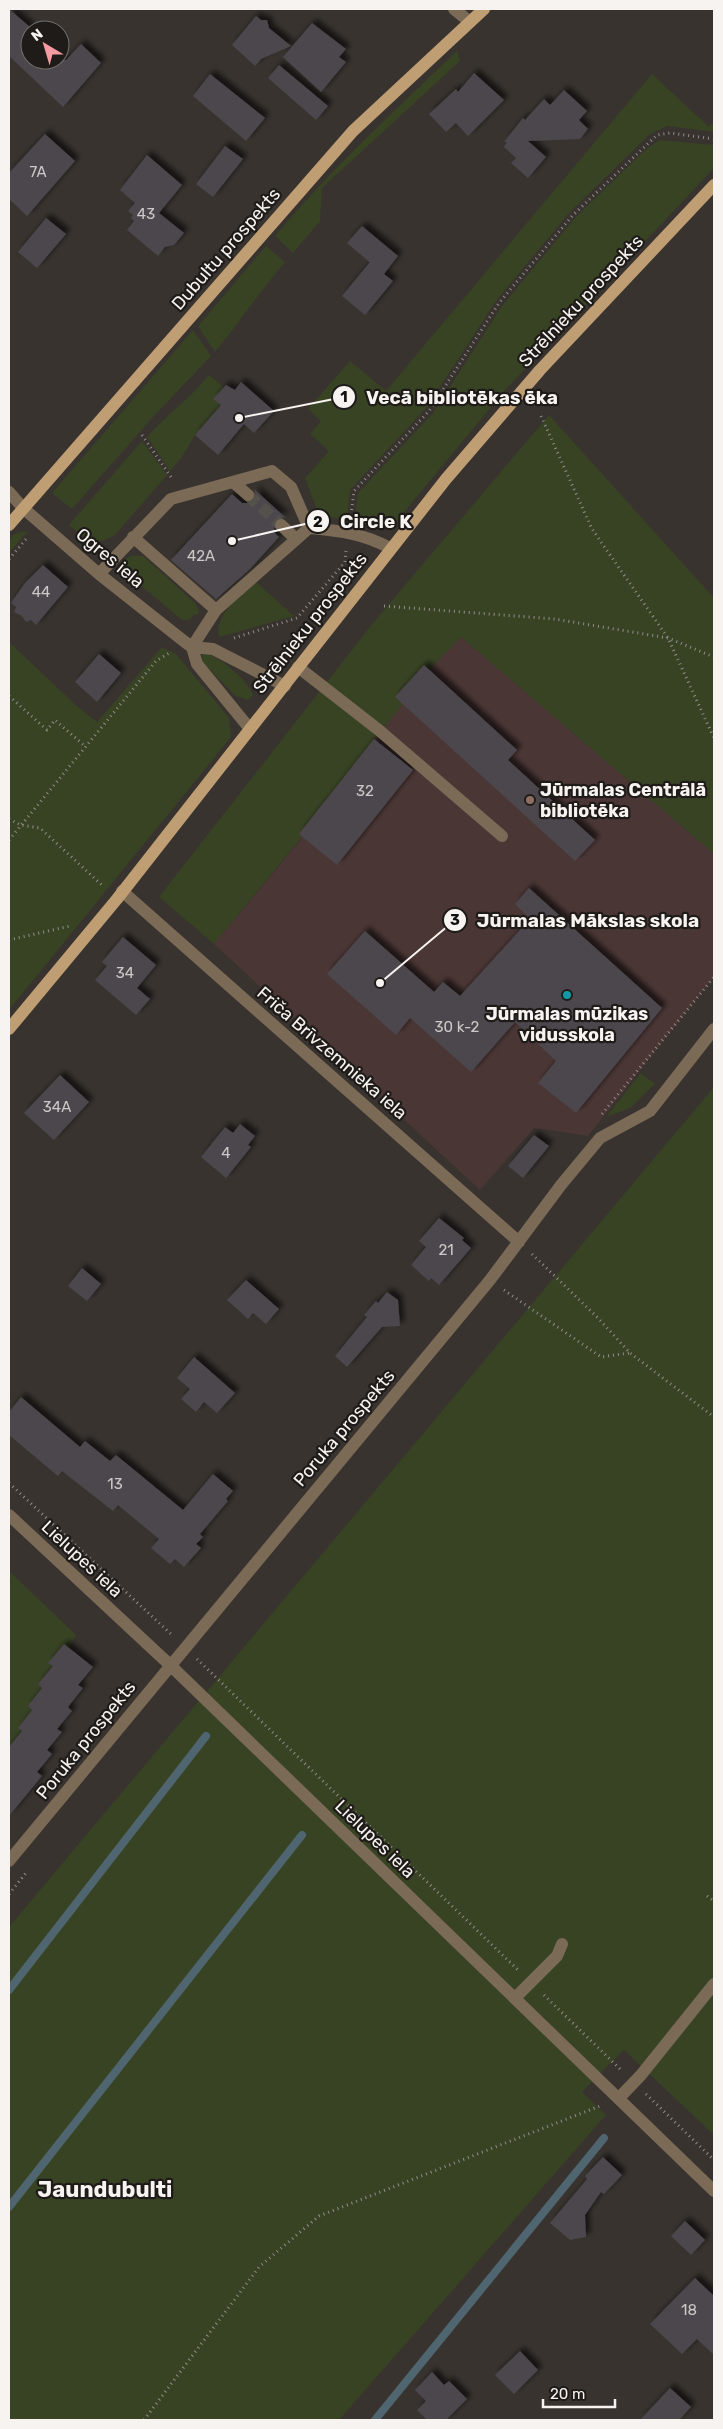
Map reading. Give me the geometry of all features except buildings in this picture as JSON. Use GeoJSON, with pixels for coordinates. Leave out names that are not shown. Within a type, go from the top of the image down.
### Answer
{"type":"FeatureCollection","features":[{"type":"Feature","properties":{"kind":"main road","name":"Dubultu prospekts"},"geometry":{"type":"LineString","coordinates":[[9,525],[353,131],[484,9]]}},
{"type":"Feature","properties":{"kind":"main road","name":"Strēlnieku prospekts"},"geometry":{"type":"LineString","coordinates":[[9,1029],[100,919],[250,730],[390,548],[540,370],[714,185]]}},
{"type":"Feature","properties":{"kind":"street"},"geometry":{"type":"LineString","coordinates":[[454,9],[470,22]]}},
{"type":"Feature","properties":{"kind":"street"},"geometry":{"type":"LineString","coordinates":[[99,574],[171,498],[272,471],[291,487],[309,528]]}},
{"type":"Feature","properties":{"kind":"street"},"geometry":{"type":"LineString","coordinates":[[233,482],[248,495]]}},
{"type":"Feature","properties":{"kind":"street","name":"Ogres iela"},"geometry":{"type":"LineString","coordinates":[[9,492],[23,508],[99,574],[189,644],[213,649],[284,686]]}},
{"type":"Feature","properties":{"kind":"street"},"geometry":{"type":"LineString","coordinates":[[280,525],[296,539]]}},
{"type":"Feature","properties":{"kind":"street"},"geometry":{"type":"LineString","coordinates":[[250,730],[196,664],[189,644],[216,610],[309,528],[349,532],[369,537],[390,548]]}},
{"type":"Feature","properties":{"kind":"street"},"geometry":{"type":"LineString","coordinates":[[134,537],[216,610]]}},
{"type":"Feature","properties":{"kind":"street"},"geometry":{"type":"LineString","coordinates":[[298,667],[380,731],[502,836]]}},
{"type":"Feature","properties":{"kind":"street","name":"Friča Brīvzemnieka iela"},"geometry":{"type":"LineString","coordinates":[[119,895],[519,1242]]}},
{"type":"Feature","properties":{"kind":"street","name":"Poruka prospekts"},"geometry":{"type":"LineString","coordinates":[[9,1862],[490,1280],[600,1138],[650,1111],[714,1029]]}},
{"type":"Feature","properties":{"kind":"street","name":"Lielupes iela"},"geometry":{"type":"LineString","coordinates":[[9,1515],[170,1665],[620,2098],[714,2191]]}},
{"type":"Feature","properties":{"kind":"street"},"geometry":{"type":"LineString","coordinates":[[515,1998],[557,1956],[562,1944]]}},
{"type":"Feature","properties":{"kind":"street"},"geometry":{"type":"LineString","coordinates":[[620,2098],[714,1984]]}},
{"type":"Feature","properties":{"kind":"path"},"geometry":{"type":"LineString","coordinates":[[231,639],[297,618],[345,562],[354,491],[429,411],[500,304],[573,216],[657,136],[670,133],[714,139]]}},
{"type":"Feature","properties":{"kind":"path"},"geometry":{"type":"LineString","coordinates":[[541,416],[592,529],[668,638],[714,738]]}},
{"type":"Feature","properties":{"kind":"path"},"geometry":{"type":"LineString","coordinates":[[142,436],[183,495]]}},
{"type":"Feature","properties":{"kind":"path"},"geometry":{"type":"LineString","coordinates":[[9,559],[41,523]]}},
{"type":"Feature","properties":{"kind":"path"},"geometry":{"type":"LineString","coordinates":[[384,606],[555,619],[668,638],[714,657]]}},
{"type":"Feature","properties":{"kind":"path"},"geometry":{"type":"LineString","coordinates":[[9,840],[20,824],[156,661],[189,644]]}},
{"type":"Feature","properties":{"kind":"path"},"geometry":{"type":"LineString","coordinates":[[9,696],[47,730],[55,720],[86,747]]}},
{"type":"Feature","properties":{"kind":"path"},"geometry":{"type":"LineString","coordinates":[[9,820],[40,828],[119,895]]}},
{"type":"Feature","properties":{"kind":"path"},"geometry":{"type":"LineString","coordinates":[[9,940],[100,919]]}},
{"type":"Feature","properties":{"kind":"path"},"geometry":{"type":"LineString","coordinates":[[598,1119],[714,978]]}},
{"type":"Feature","properties":{"kind":"path"},"geometry":{"type":"LineString","coordinates":[[519,1242],[598,1318],[630,1353],[714,1416]]}},
{"type":"Feature","properties":{"kind":"path"},"geometry":{"type":"LineString","coordinates":[[490,1280],[601,1357],[630,1353]]}},
{"type":"Feature","properties":{"kind":"path"},"geometry":{"type":"LineString","coordinates":[[9,1483],[185,1647],[714,2160]]}},
{"type":"Feature","properties":{"kind":"path"},"geometry":{"type":"LineString","coordinates":[[708,1896],[714,1901]]}},
{"type":"Feature","properties":{"kind":"path"},"geometry":{"type":"LineString","coordinates":[[144,2420],[258,2267],[319,2216],[620,2098]]}},
{"type":"Feature","properties":{"kind":"shaded area"},"geometry":{"type":"Polygon","coordinates":[[[461,637],[714,854],[714,977],[588,1136],[534,1128],[480,1190],[214,944],[302,838],[298,834],[402,704],[395,697],[424,665],[429,669],[461,637]]]}},
{"type":"Feature","properties":{"kind":"green space"},"geometry":{"type":"Polygon","coordinates":[[[457,51],[460,61],[322,188],[320,221],[293,253],[275,236],[318,187],[386,118],[457,51]]]}},
{"type":"Feature","properties":{"kind":"green space"},"geometry":{"type":"Polygon","coordinates":[[[652,74],[709,127],[714,121],[714,132],[667,126],[650,134],[569,213],[496,301],[427,407],[350,490],[347,520],[319,515],[305,478],[329,451],[310,434],[321,421],[308,409],[350,361],[386,391],[652,74]]]}},
{"type":"Feature","properties":{"kind":"green space"},"geometry":{"type":"Polygon","coordinates":[[[660,140],[714,145],[714,168],[506,389],[390,529],[354,523],[358,493],[433,413],[502,306],[575,218],[645,150],[660,140]]]}},
{"type":"Feature","properties":{"kind":"green space"},"geometry":{"type":"Polygon","coordinates":[[[266,246],[285,262],[215,352],[198,326],[266,246]]]}},
{"type":"Feature","properties":{"kind":"green space"},"geometry":{"type":"Polygon","coordinates":[[[193,330],[211,356],[153,417],[72,509],[52,493],[193,330]]]}},
{"type":"Feature","properties":{"kind":"green space"},"geometry":{"type":"Polygon","coordinates":[[[209,375],[224,387],[214,398],[221,405],[195,435],[181,458],[170,471],[147,437],[209,375]]]}},
{"type":"Feature","properties":{"kind":"green space"},"geometry":{"type":"Polygon","coordinates":[[[549,415],[714,598],[714,854],[461,637],[429,670],[424,666],[395,697],[403,704],[299,834],[302,837],[214,944],[159,897],[373,623],[549,415]]]}},
{"type":"Feature","properties":{"kind":"green space"},"geometry":{"type":"Polygon","coordinates":[[[142,441],[167,475],[115,535],[105,540],[89,542],[69,525],[142,441]]]}},
{"type":"Feature","properties":{"kind":"green space"},"geometry":{"type":"Polygon","coordinates":[[[28,531],[9,553],[9,542],[12,536],[28,531]]]}},
{"type":"Feature","properties":{"kind":"green space"},"geometry":{"type":"Polygon","coordinates":[[[131,556],[143,556],[195,603],[199,610],[198,615],[195,614],[189,620],[182,620],[121,569],[124,560],[131,556]]]}},
{"type":"Feature","properties":{"kind":"green space"},"geometry":{"type":"Polygon","coordinates":[[[256,582],[294,616],[219,637],[218,629],[224,614],[236,599],[256,582]]]}},
{"type":"Feature","properties":{"kind":"green space"},"geometry":{"type":"Polygon","coordinates":[[[9,642],[79,708],[97,722],[162,647],[176,654],[229,718],[231,737],[9,1010],[9,642]]]}},
{"type":"Feature","properties":{"kind":"green space"},"geometry":{"type":"Polygon","coordinates":[[[204,653],[225,663],[246,683],[253,695],[248,700],[236,696],[202,662],[202,655],[204,653]]]}},
{"type":"Feature","properties":{"kind":"green space"},"geometry":{"type":"Polygon","coordinates":[[[641,1073],[655,1084],[630,1108],[606,1117],[641,1073]]]}},
{"type":"Feature","properties":{"kind":"green space"},"geometry":{"type":"Polygon","coordinates":[[[714,1087],[714,2135],[624,2050],[582,2092],[606,2115],[339,2420],[9,2420],[9,1927],[714,1087]]]}},
{"type":"Feature","properties":{"kind":"green space"},"geometry":{"type":"Polygon","coordinates":[[[9,1571],[76,1635],[69,1648],[64,1644],[49,1662],[53,1666],[38,1684],[42,1688],[28,1706],[32,1710],[18,1728],[22,1731],[9,1747],[9,1571]]]}},
{"type":"Feature","properties":{"kind":"waterway"},"geometry":{"type":"LineString","coordinates":[[9,1990],[206,1736]]}},
{"type":"Feature","properties":{"kind":"waterway"},"geometry":{"type":"LineString","coordinates":[[9,2207],[302,1835]]}},
{"type":"Feature","properties":{"kind":"waterway"},"geometry":{"type":"LineString","coordinates":[[375,2420],[604,2138]]}},
{"type":"Feature","properties":{"kind":"tunnel"},"geometry":{"type":"LineString","coordinates":[[248,495],[281,525]]}},
{"type":"Feature","properties":{"kind":"place","name":"Vecā bibliotēkas ēka"},"geometry":{"type":"Point","coordinates":[239,418]}},
{"type":"Feature","properties":{"kind":"place","name":"Circle K"},"geometry":{"type":"Point","coordinates":[232,541]}},
{"type":"Feature","properties":{"kind":"place","name":"Jūrmalas Centrālā bibliotēka"},"geometry":{"type":"Point","coordinates":[530,800]}},
{"type":"Feature","properties":{"kind":"place","name":"Jūrmalas Mākslas skola"},"geometry":{"type":"Point","coordinates":[380,983]}},
{"type":"Feature","properties":{"kind":"place","name":"Jūrmalas mūzikas vidusskola"},"geometry":{"type":"Point","coordinates":[567,995]}},
{"type":"Feature","properties":{"kind":"district","name":"Jaundubulti"},"geometry":{"type":"Point","coordinates":[105,2189]}}]}
